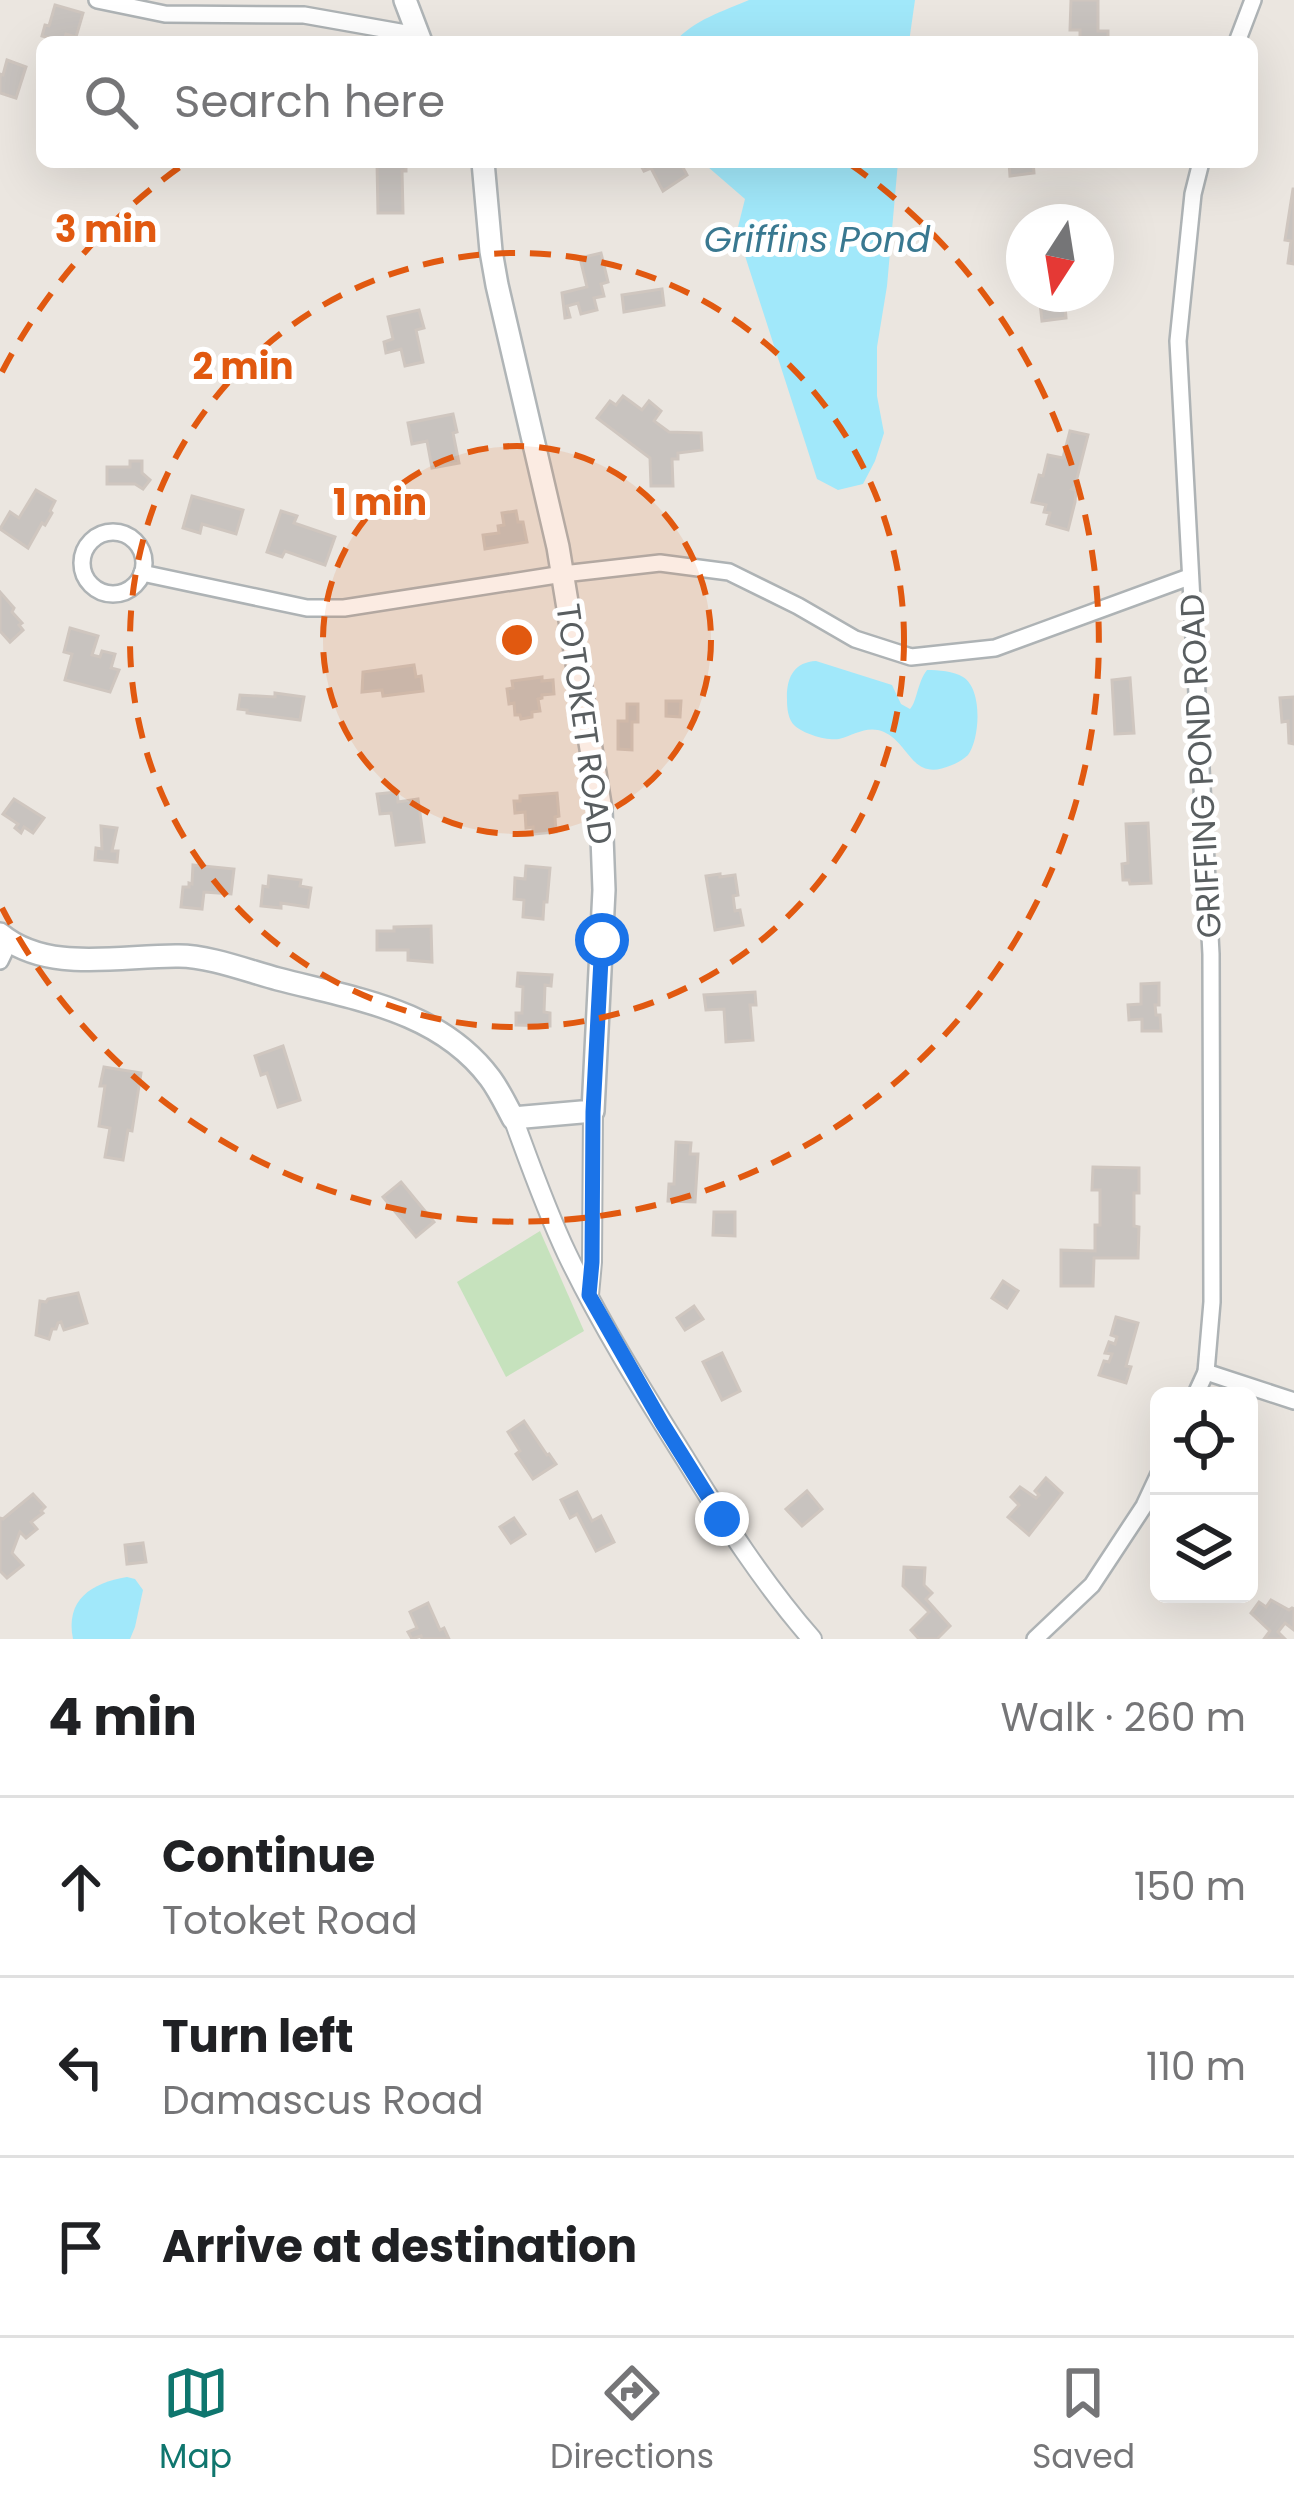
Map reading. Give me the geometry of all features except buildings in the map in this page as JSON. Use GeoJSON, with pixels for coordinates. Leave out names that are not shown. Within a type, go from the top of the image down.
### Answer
{"type":"FeatureCollection","features":[{"type":"Feature","properties":{"kind":"main road"},"geometry":{"type":"LineString","coordinates":[[405,0],[418,36]]}},
{"type":"Feature","properties":{"kind":"main road","name":"TOTOKET ROAD"},"geometry":{"type":"LineString","coordinates":[[484,168],[497,285],[563,574],[604,834],[593,1112]]}},
{"type":"Feature","properties":{"kind":"main road"},"geometry":{"type":"LineString","coordinates":[[3,946],[69,958],[187,956],[378,1004],[425,1022],[455,1041],[491,1078],[513,1118],[593,1112]]}},
{"type":"Feature","properties":{"kind":"street"},"geometry":{"type":"LineString","coordinates":[[97,0],[165,14],[304,15],[409,36]]}},
{"type":"Feature","properties":{"kind":"street"},"geometry":{"type":"LineString","coordinates":[[1239,36],[1252,0]]}},
{"type":"Feature","properties":{"kind":"street"},"geometry":{"type":"LineString","coordinates":[[1189,578],[1178,341],[1200,168]]}},
{"type":"Feature","properties":{"kind":"street"},"geometry":{"type":"LineString","coordinates":[[123,534],[140,550],[142,573],[126,591],[102,592],[85,577],[83,553],[99,535],[123,534]]}},
{"type":"Feature","properties":{"kind":"street","name":"GRIFFING POND ROAD"},"geometry":{"type":"LineString","coordinates":[[142,573],[307,608],[344,608],[660,563],[729,572],[855,639],[911,657],[995,648],[1189,578],[1211,954],[1212,1302],[1205,1372],[1199,1387]]}},
{"type":"Feature","properties":{"kind":"street","name":"TOTOKET ROAD"},"geometry":{"type":"LineString","coordinates":[[589,1295],[593,1112]]}},
{"type":"Feature","properties":{"kind":"street"},"geometry":{"type":"LineString","coordinates":[[513,1118],[555,1229],[662,1423],[722,1519],[812,1639]]}},
{"type":"Feature","properties":{"kind":"street"},"geometry":{"type":"LineString","coordinates":[[1205,1372],[1294,1401]]}},
{"type":"Feature","properties":{"kind":"street"},"geometry":{"type":"LineString","coordinates":[[1035,1639],[1092,1585],[1150,1493]]}},
{"type":"Feature","properties":{"kind":"green space"},"geometry":{"type":"Polygon","coordinates":[[[540,1231],[584,1331],[506,1377],[457,1282],[540,1231]]]}},
{"type":"Feature","properties":{"kind":"water"},"geometry":{"type":"Polygon","coordinates":[[[749,0],[915,0],[910,36],[680,36],[749,0]]]}},
{"type":"Feature","properties":{"kind":"water","name":"Griffins Pond"},"geometry":{"type":"Polygon","coordinates":[[[709,168],[897,168],[877,347],[877,396],[884,433],[863,484],[838,490],[817,479],[737,231],[745,199],[709,168]]]}},
{"type":"Feature","properties":{"kind":"water"},"geometry":{"type":"Polygon","coordinates":[[[816,661],[892,685],[901,704],[910,709],[927,670],[963,677],[974,692],[978,714],[968,755],[952,765],[928,769],[878,730],[834,739],[799,729],[788,714],[788,685],[797,668],[816,661]]]}},
{"type":"Feature","properties":{"kind":"water"},"geometry":{"type":"Polygon","coordinates":[[[127,1577],[143,1590],[130,1639],[73,1639],[77,1604],[92,1589],[127,1577]]]}},
{"type":"Feature","properties":{"kind":"route"},"geometry":{"type":"LineString","coordinates":[[602,940],[589,1295],[722,1519]]}}]}
